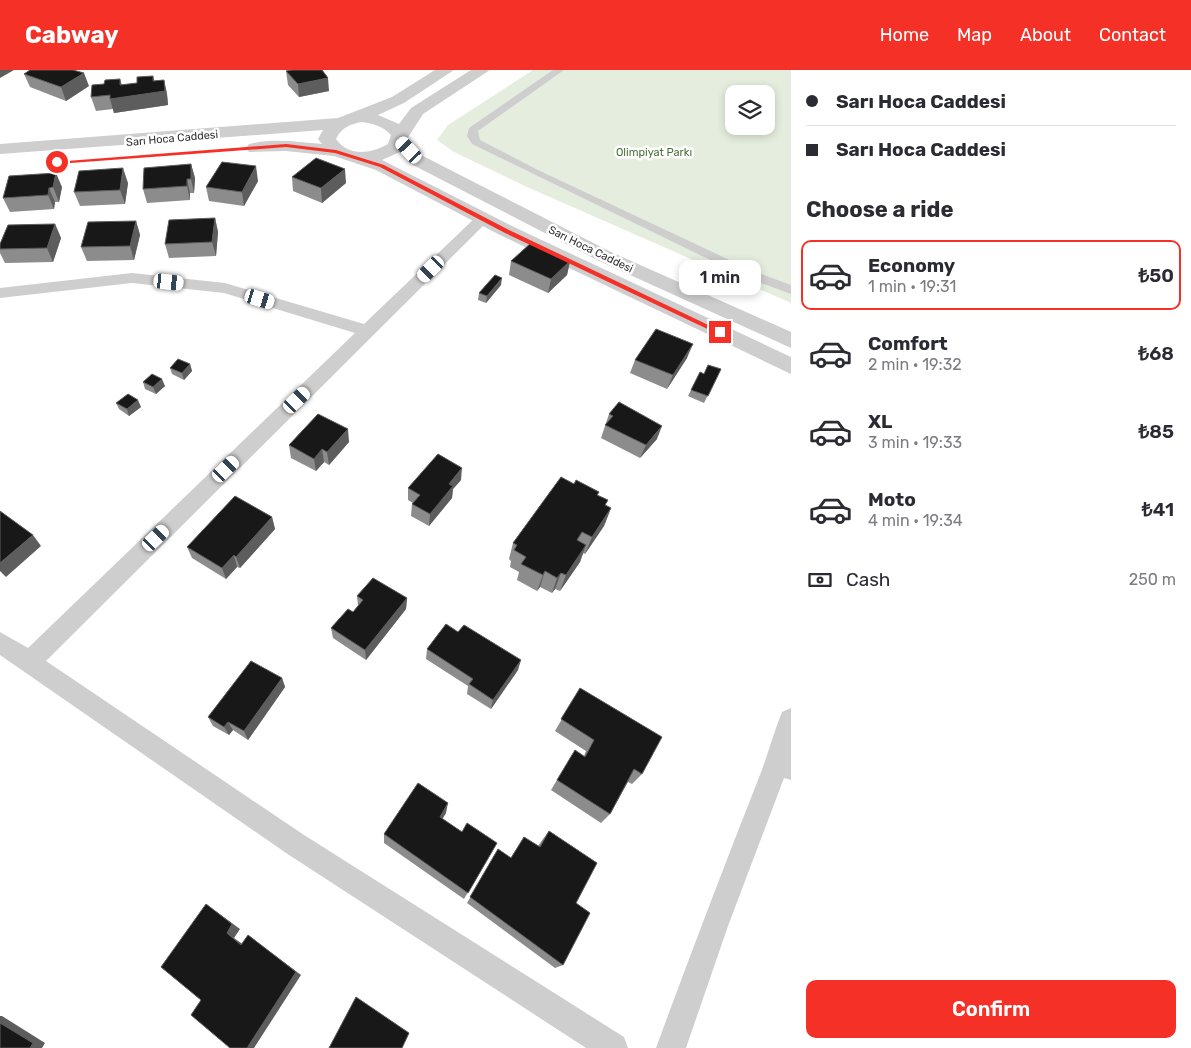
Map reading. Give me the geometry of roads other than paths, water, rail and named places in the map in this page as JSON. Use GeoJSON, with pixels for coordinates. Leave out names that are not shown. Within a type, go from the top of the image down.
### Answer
{"type":"FeatureCollection","features":[{"type":"Feature","properties":{"kind":"street"},"geometry":{"type":"LineString","coordinates":[[336,151],[327,139],[329,132],[349,120],[398,100],[446,70]]}},
{"type":"Feature","properties":{"kind":"street"},"geometry":{"type":"LineString","coordinates":[[356,158],[379,156],[396,147],[418,111],[482,70]]}},
{"type":"Feature","properties":{"kind":"street"},"geometry":{"type":"LineString","coordinates":[[559,70],[473,130],[472,136],[476,142],[534,172],[749,274],[791,290]]}},
{"type":"Feature","properties":{"kind":"street","name":"Sarı Hoca Caddesi"},"geometry":{"type":"LineString","coordinates":[[0,149],[149,140],[316,126],[367,118],[389,123],[397,128],[400,138],[417,160],[604,256],[791,342]]}},
{"type":"Feature","properties":{"kind":"street","name":"Sarı Hoca Caddesi"},"geometry":{"type":"LineString","coordinates":[[237,149],[286,146],[336,151],[382,166],[482,219],[791,366]]}},
{"type":"Feature","properties":{"kind":"street"},"geometry":{"type":"LineString","coordinates":[[0,166],[30,164]]}},
{"type":"Feature","properties":{"kind":"street"},"geometry":{"type":"LineString","coordinates":[[29,662],[482,219]]}},
{"type":"Feature","properties":{"kind":"street"},"geometry":{"type":"LineString","coordinates":[[0,293],[132,278],[224,288],[367,331]]}},
{"type":"Feature","properties":{"kind":"street"},"geometry":{"type":"LineString","coordinates":[[0,642],[295,844],[613,1048]]}},
{"type":"Feature","properties":{"kind":"street"},"geometry":{"type":"LineString","coordinates":[[671,1048],[714,926],[784,765],[791,720]]}},
{"type":"Feature","properties":{"kind":"park label","name":"Olimpiyat Parkı"},"geometry":{"type":"Point","coordinates":[654,152]}}]}
